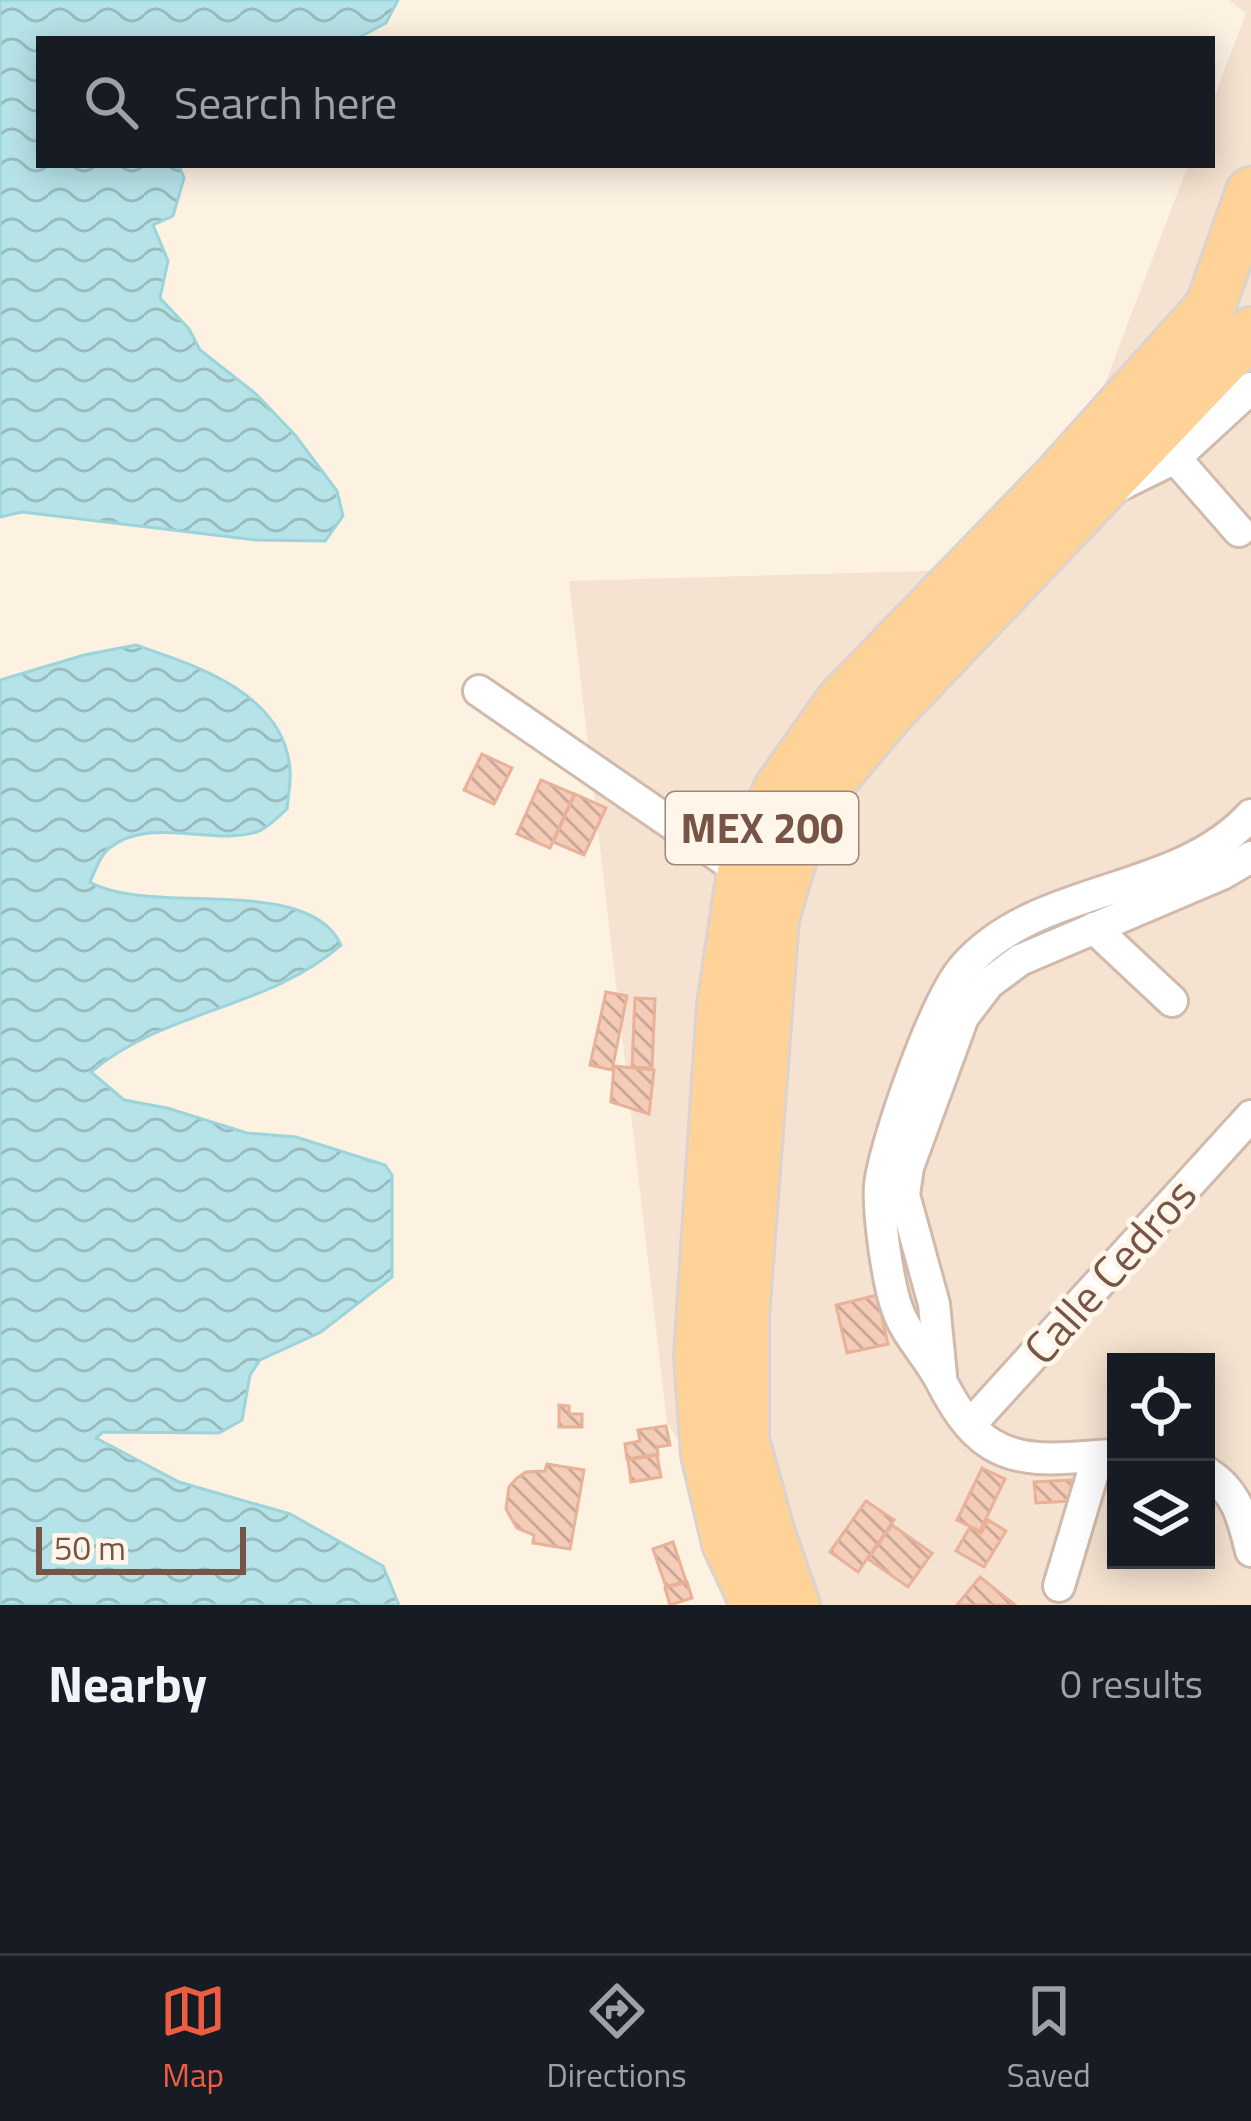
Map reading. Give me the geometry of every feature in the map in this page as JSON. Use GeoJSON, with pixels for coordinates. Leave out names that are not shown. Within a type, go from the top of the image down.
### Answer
{"type":"FeatureCollection","features":[{"type":"Feature","properties":{"kind":"main road","name":"MEX 200"},"geometry":{"type":"LineString","coordinates":[[756,1605],[727,1543],[706,1454],[699,1356],[722,1005],[742,872],[778,790],[840,702],[1058,477],[1210,307],[1248,201]]}},
{"type":"Feature","properties":{"kind":"main road","name":"MEX 200"},"geometry":{"type":"LineString","coordinates":[[795,1605],[744,1440],[744,1316],[774,918],[795,848],[824,791],[887,716],[1251,332]]}},
{"type":"Feature","properties":{"kind":"street"},"geometry":{"type":"LineString","coordinates":[[1091,499],[1175,458],[1251,388]]}},
{"type":"Feature","properties":{"kind":"street"},"geometry":{"type":"LineString","coordinates":[[1175,458],[1238,531]]}},
{"type":"Feature","properties":{"kind":"street"},"geometry":{"type":"LineString","coordinates":[[479,691],[742,872]]}},
{"type":"Feature","properties":{"kind":"street"},"geometry":{"type":"LineString","coordinates":[[1059,1586],[1107,1455],[1033,1458],[992,1445],[948,1399],[898,1312],[881,1220],[886,1153],[942,1000],[963,967],[1025,922],[1204,853],[1251,815]]}},
{"type":"Feature","properties":{"kind":"street"},"geometry":{"type":"LineString","coordinates":[[942,1382],[934,1304],[904,1195],[908,1167],[963,1017],[989,983],[1019,960],[1222,874],[1251,856]]}},
{"type":"Feature","properties":{"kind":"street"},"geometry":{"type":"LineString","coordinates":[[1094,928],[1172,1001]]}},
{"type":"Feature","properties":{"kind":"street","name":"Calle Cedros"},"geometry":{"type":"LineString","coordinates":[[970,1425],[1251,1116]]}},
{"type":"Feature","properties":{"kind":"street"},"geometry":{"type":"LineString","coordinates":[[1215,1477],[1245,1503],[1251,1551]]}},
{"type":"Feature","properties":{"kind":"shaded area"},"geometry":{"type":"Polygon","coordinates":[[[1229,0],[1251,0],[1251,1605],[790,1605],[667,1423],[569,581],[1035,568],[1187,168],[1215,168],[1215,95],[1246,13],[1229,0]]]}},
{"type":"Feature","properties":{"kind":"water"},"geometry":{"type":"Polygon","coordinates":[[[0,0],[398,0],[386,23],[362,36],[36,36],[36,168],[180,168],[184,178],[173,216],[153,225],[168,261],[160,298],[189,329],[200,350],[256,394],[295,435],[337,491],[343,516],[325,541],[256,540],[22,512],[0,517],[0,0]]]}},
{"type":"Feature","properties":{"kind":"water"},"geometry":{"type":"Polygon","coordinates":[[[136,645],[234,687],[272,721],[284,744],[290,775],[287,809],[261,830],[239,835],[161,832],[125,839],[105,852],[90,882],[117,892],[264,903],[297,910],[324,923],[341,945],[281,983],[151,1035],[91,1072],[124,1100],[247,1133],[296,1137],[385,1165],[392,1175],[392,1277],[321,1332],[260,1360],[250,1375],[242,1420],[219,1433],[103,1432],[96,1438],[179,1482],[290,1514],[383,1566],[399,1605],[0,1605],[0,680],[136,645]]]}},
{"type":"Feature","properties":{"kind":"building"},"geometry":{"type":"Polygon","coordinates":[[[482,754],[512,768],[494,804],[464,790],[482,754]]]}},
{"type":"Feature","properties":{"kind":"building"},"geometry":{"type":"Polygon","coordinates":[[[541,780],[574,794],[550,848],[517,834],[541,780]]]}},
{"type":"Feature","properties":{"kind":"building"},"geometry":{"type":"Polygon","coordinates":[[[575,794],[606,808],[584,855],[553,842],[575,794]]]}},
{"type":"Feature","properties":{"kind":"building"},"geometry":{"type":"Polygon","coordinates":[[[606,992],[627,996],[612,1070],[590,1065],[606,992]]]}},
{"type":"Feature","properties":{"kind":"building"},"geometry":{"type":"Polygon","coordinates":[[[635,998],[655,999],[652,1068],[632,1067],[635,998]]]}},
{"type":"Feature","properties":{"kind":"building"},"geometry":{"type":"Polygon","coordinates":[[[614,1066],[654,1070],[649,1114],[611,1102],[614,1066]]]}},
{"type":"Feature","properties":{"kind":"building"},"geometry":{"type":"Polygon","coordinates":[[[877,1295],[888,1344],[847,1353],[836,1305],[877,1295]]]}},
{"type":"Feature","properties":{"kind":"building"},"geometry":{"type":"Polygon","coordinates":[[[559,1405],[569,1406],[569,1414],[582,1414],[582,1427],[559,1427],[559,1405]]]}},
{"type":"Feature","properties":{"kind":"building"},"geometry":{"type":"Polygon","coordinates":[[[666,1426],[670,1445],[657,1447],[658,1454],[627,1459],[625,1444],[640,1441],[638,1430],[666,1426]]]}},
{"type":"Feature","properties":{"kind":"building"},"geometry":{"type":"Polygon","coordinates":[[[657,1455],[661,1477],[631,1482],[628,1460],[657,1455]]]}},
{"type":"Feature","properties":{"kind":"building"},"geometry":{"type":"Polygon","coordinates":[[[547,1464],[584,1470],[570,1549],[533,1543],[534,1535],[517,1528],[506,1509],[509,1487],[517,1478],[526,1472],[545,1471],[547,1464]]]}},
{"type":"Feature","properties":{"kind":"building"},"geometry":{"type":"Polygon","coordinates":[[[982,1468],[1005,1479],[980,1531],[957,1520],[982,1468]]]}},
{"type":"Feature","properties":{"kind":"building"},"geometry":{"type":"Polygon","coordinates":[[[1071,1480],[1072,1501],[1036,1503],[1034,1482],[1071,1480]]]}},
{"type":"Feature","properties":{"kind":"building"},"geometry":{"type":"Polygon","coordinates":[[[866,1501],[894,1520],[858,1572],[830,1552],[866,1501]]]}},
{"type":"Feature","properties":{"kind":"building"},"geometry":{"type":"Polygon","coordinates":[[[988,1520],[1006,1531],[984,1567],[956,1551],[970,1527],[981,1533],[988,1520]]]}},
{"type":"Feature","properties":{"kind":"building"},"geometry":{"type":"Polygon","coordinates":[[[892,1525],[932,1553],[908,1587],[868,1559],[892,1525]]]}},
{"type":"Feature","properties":{"kind":"building"},"geometry":{"type":"Polygon","coordinates":[[[673,1542],[686,1581],[666,1587],[653,1549],[673,1542]]]}},
{"type":"Feature","properties":{"kind":"building"},"geometry":{"type":"Polygon","coordinates":[[[980,1577],[1015,1605],[957,1605],[980,1577]]]}},
{"type":"Feature","properties":{"kind":"building"},"geometry":{"type":"Polygon","coordinates":[[[687,1582],[692,1598],[670,1605],[665,1588],[687,1582]]]}}]}
